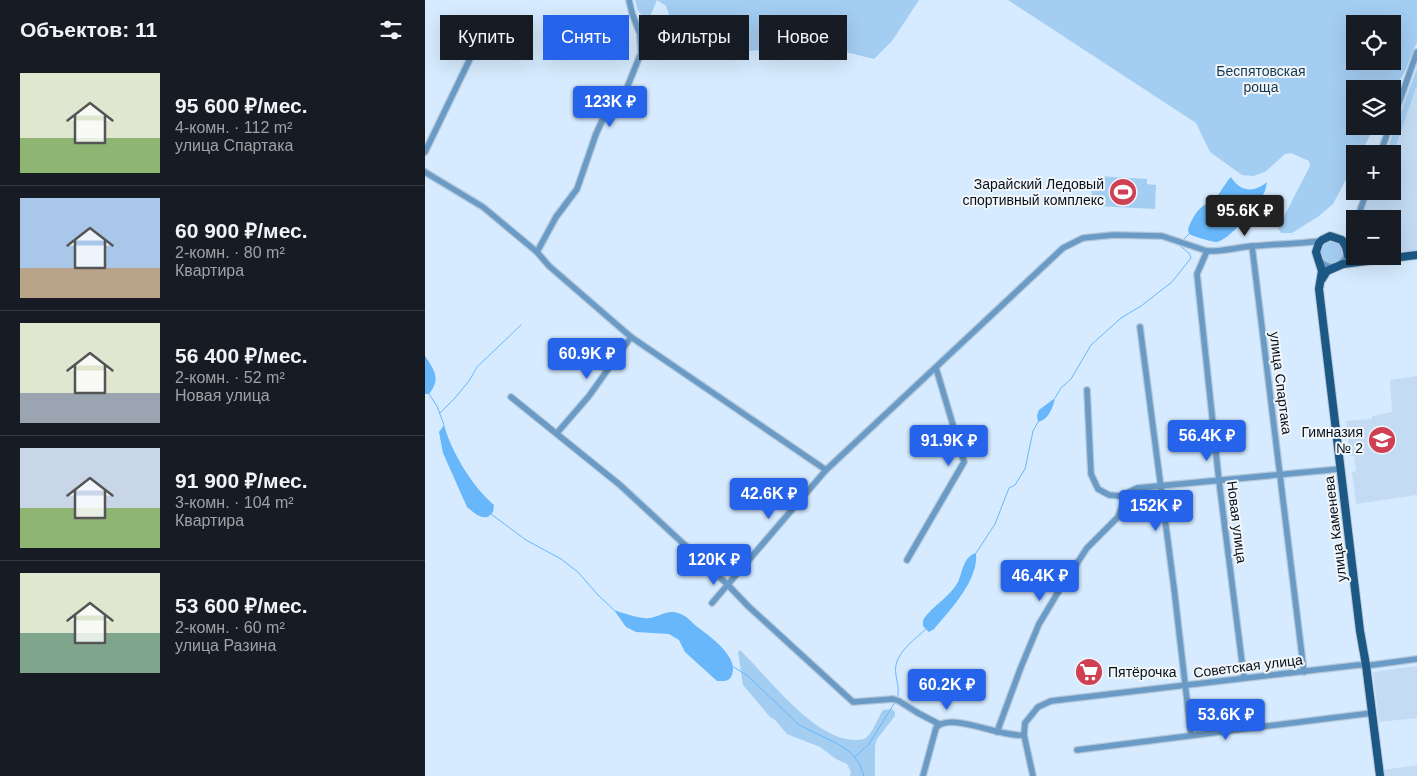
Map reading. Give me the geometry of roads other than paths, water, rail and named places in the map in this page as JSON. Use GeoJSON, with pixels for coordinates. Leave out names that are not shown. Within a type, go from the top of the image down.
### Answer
{"type":"FeatureCollection","features":[{"type":"Feature","properties":{"kind":"main road"},"geometry":{"type":"LineString","coordinates":[[1318,258],[1317,247],[1320,242],[1330,236],[1338,238],[1345,243],[1346,248]]}},
{"type":"Feature","properties":{"kind":"main road"},"geometry":{"type":"LineString","coordinates":[[1401,257],[1417,255]]}},
{"type":"Feature","properties":{"kind":"main road","name":"улица Каменева"},"geometry":{"type":"LineString","coordinates":[[1318,258],[1322,271],[1319,289],[1360,631],[1372,712],[1377,775]]}},
{"type":"Feature","properties":{"kind":"main road"},"geometry":{"type":"LineString","coordinates":[[1321,279],[1335,267],[1346,264]]}},
{"type":"Feature","properties":{"kind":"street"},"geometry":{"type":"LineString","coordinates":[[537,252],[556,218],[577,189],[596,134],[607,110],[624,95],[641,54],[640,34],[629,0]]}},
{"type":"Feature","properties":{"kind":"street"},"geometry":{"type":"LineString","coordinates":[[1401,97],[1417,52]]}},
{"type":"Feature","properties":{"kind":"street"},"geometry":{"type":"LineString","coordinates":[[425,152],[469,60]]}},
{"type":"Feature","properties":{"kind":"street"},"geometry":{"type":"LineString","coordinates":[[425,172],[483,207],[537,252],[549,266],[631,337],[827,470]]}},
{"type":"Feature","properties":{"kind":"street"},"geometry":{"type":"LineString","coordinates":[[711,603],[827,470],[1063,248],[1083,238],[1113,235],[1162,236],[1214,252],[1252,246],[1320,242]]}},
{"type":"Feature","properties":{"kind":"street"},"geometry":{"type":"LineString","coordinates":[[1338,238],[1346,235]]}},
{"type":"Feature","properties":{"kind":"street"},"geometry":{"type":"LineString","coordinates":[[1304,244],[1325,266],[1335,267],[1342,263],[1346,254]]}},
{"type":"Feature","properties":{"kind":"street","name":"улица Спартака"},"geometry":{"type":"LineString","coordinates":[[1252,246],[1304,672]]}},
{"type":"Feature","properties":{"kind":"street","name":"Новая улица"},"geometry":{"type":"LineString","coordinates":[[1207,251],[1197,274],[1219,481],[1244,678]]}},
{"type":"Feature","properties":{"kind":"street"},"geometry":{"type":"LineString","coordinates":[[1140,327],[1191,735]]}},
{"type":"Feature","properties":{"kind":"street"},"geometry":{"type":"LineString","coordinates":[[557,434],[589,396],[631,337]]}},
{"type":"Feature","properties":{"kind":"street"},"geometry":{"type":"LineString","coordinates":[[907,560],[964,462],[936,368]]}},
{"type":"Feature","properties":{"kind":"street"},"geometry":{"type":"LineString","coordinates":[[1087,390],[1091,474],[1098,489],[1109,494],[1121,496],[1137,488],[1340,469]]}},
{"type":"Feature","properties":{"kind":"street"},"geometry":{"type":"LineString","coordinates":[[511,397],[626,490],[748,606],[853,702],[893,699],[939,724],[954,721],[997,732],[1017,736],[1024,735],[1033,776]]}},
{"type":"Feature","properties":{"kind":"street"},"geometry":{"type":"LineString","coordinates":[[997,732],[1021,667],[1043,617],[1087,548],[1118,517],[1127,494]]}},
{"type":"Feature","properties":{"kind":"street","name":"Советская улица"},"geometry":{"type":"LineString","coordinates":[[1024,735],[1025,723],[1043,703],[1051,701],[1417,660]]}},
{"type":"Feature","properties":{"kind":"street"},"geometry":{"type":"LineString","coordinates":[[1077,750],[1372,712]]}},
{"type":"Feature","properties":{"kind":"street"},"geometry":{"type":"LineString","coordinates":[[923,776],[936,728],[939,724]]}},
{"type":"Feature","properties":{"kind":"water"},"geometry":{"type":"Polygon","coordinates":[[[1231,177],[1239,186],[1248,189],[1257,188],[1267,182],[1265,192],[1243,222],[1221,240],[1216,242],[1189,234],[1189,227],[1200,208],[1216,197],[1231,177]]]}},
{"type":"Feature","properties":{"kind":"water"},"geometry":{"type":"Polygon","coordinates":[[[425,356],[432,366],[436,379],[433,389],[429,394],[425,394],[425,356]]]}},
{"type":"Feature","properties":{"kind":"water"},"geometry":{"type":"Polygon","coordinates":[[[1055,398],[1053,406],[1045,419],[1038,422],[1037,415],[1039,410],[1055,398]]]}},
{"type":"Feature","properties":{"kind":"water"},"geometry":{"type":"Polygon","coordinates":[[[444,425],[452,447],[464,468],[478,488],[494,505],[493,512],[488,517],[479,516],[467,507],[443,453],[439,432],[444,425]]]}},
{"type":"Feature","properties":{"kind":"water"},"geometry":{"type":"Polygon","coordinates":[[[976,553],[976,563],[968,584],[948,613],[929,632],[923,626],[923,620],[955,587],[966,561],[976,553]]]}},
{"type":"Feature","properties":{"kind":"water"},"geometry":{"type":"Polygon","coordinates":[[[614,610],[644,618],[670,612],[683,615],[715,641],[728,655],[732,662],[733,670],[730,679],[717,681],[685,652],[679,640],[669,634],[636,632],[626,627],[614,610]]]}},
{"type":"Feature","properties":{"kind":"waterway"},"geometry":{"type":"LineString","coordinates":[[1183,240],[1189,234]]}},
{"type":"Feature","properties":{"kind":"waterway"},"geometry":{"type":"LineString","coordinates":[[1055,398],[1061,388],[1071,379],[1091,345],[1121,318],[1141,306],[1172,282],[1191,258],[1189,253],[1179,245]]}},
{"type":"Feature","properties":{"kind":"waterway"},"geometry":{"type":"LineString","coordinates":[[440,413],[469,381],[477,367],[521,325]]}},
{"type":"Feature","properties":{"kind":"waterway"},"geometry":{"type":"LineString","coordinates":[[429,394],[437,406],[444,425]]}},
{"type":"Feature","properties":{"kind":"waterway"},"geometry":{"type":"LineString","coordinates":[[976,553],[995,524],[1009,488],[1015,485],[1025,469],[1033,431],[1038,422]]}},
{"type":"Feature","properties":{"kind":"waterway"},"geometry":{"type":"LineString","coordinates":[[491,514],[526,540],[561,559],[578,572],[614,610]]}},
{"type":"Feature","properties":{"kind":"waterway"},"geometry":{"type":"LineString","coordinates":[[897,699],[897,661],[905,649],[926,629]]}},
{"type":"Feature","properties":{"kind":"waterway"},"geometry":{"type":"LineString","coordinates":[[732,666],[748,676],[799,725],[850,752],[859,763],[864,776]]}},
{"type":"Feature","properties":{"kind":"waterway"},"geometry":{"type":"LineString","coordinates":[[855,757],[869,744],[895,702]]}},
{"type":"Feature","properties":{"kind":"place","name":"Зарайский Ледовый спортивный комплекс"},"geometry":{"type":"Point","coordinates":[1123,192]}},
{"type":"Feature","properties":{"kind":"place","name":"Гимназия № 2"},"geometry":{"type":"Point","coordinates":[1382,440]}},
{"type":"Feature","properties":{"kind":"place","name":"Пятёрочка"},"geometry":{"type":"Point","coordinates":[1089,672]}},
{"type":"Feature","properties":{"kind":"park label","name":"Беспятовская роща"},"geometry":{"type":"Point","coordinates":[1261,79]}}]}
